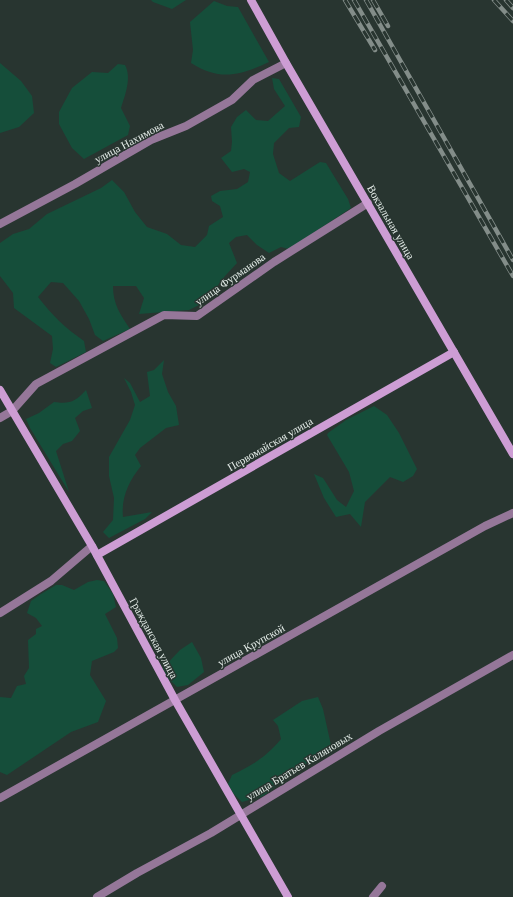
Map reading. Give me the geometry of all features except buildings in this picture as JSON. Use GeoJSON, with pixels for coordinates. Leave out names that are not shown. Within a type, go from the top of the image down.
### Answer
{"type":"FeatureCollection","features":[{"type":"Feature","properties":{"kind":"street","name":"Вокзальная улица"},"geometry":{"type":"LineString","coordinates":[[251,0],[513,454]]}},
{"type":"Feature","properties":{"kind":"street","name":"улица Нахимова"},"geometry":{"type":"LineString","coordinates":[[0,224],[75,184],[151,140],[186,126],[232,100],[253,80],[286,63]]}},
{"type":"Feature","properties":{"kind":"street","name":"улица Фурманова"},"geometry":{"type":"LineString","coordinates":[[0,418],[12,411],[36,384],[164,315],[197,316],[274,262],[368,204]]}},
{"type":"Feature","properties":{"kind":"street","name":"Первомайская улица"},"geometry":{"type":"LineString","coordinates":[[97,555],[454,352]]}},
{"type":"Feature","properties":{"kind":"street","name":"Гражданская улица"},"geometry":{"type":"LineString","coordinates":[[0,390],[92,546],[239,815],[288,897]]}},
{"type":"Feature","properties":{"kind":"street","name":"улица Крупской"},"geometry":{"type":"LineString","coordinates":[[0,798],[478,530],[513,513]]}},
{"type":"Feature","properties":{"kind":"street"},"geometry":{"type":"LineString","coordinates":[[0,613],[51,581],[92,546]]}},
{"type":"Feature","properties":{"kind":"street","name":"улица Братьев Каляновых"},"geometry":{"type":"LineString","coordinates":[[97,897],[137,873],[211,833],[379,731],[513,655]]}},
{"type":"Feature","properties":{"kind":"street"},"geometry":{"type":"LineString","coordinates":[[373,897],[382,886]]}},
{"type":"Feature","properties":{"kind":"green space"},"geometry":{"type":"Polygon","coordinates":[[[151,0],[186,0],[172,9],[151,0]]]}},
{"type":"Feature","properties":{"kind":"green space"},"geometry":{"type":"Polygon","coordinates":[[[214,1],[227,6],[238,7],[269,62],[249,71],[230,74],[211,72],[201,69],[191,63],[193,50],[190,22],[214,1]]]}},
{"type":"Feature","properties":{"kind":"green space"},"geometry":{"type":"Polygon","coordinates":[[[0,63],[21,81],[32,96],[34,113],[19,127],[0,133],[0,63]]]}},
{"type":"Feature","properties":{"kind":"green space"},"geometry":{"type":"Polygon","coordinates":[[[118,64],[125,65],[128,75],[126,92],[121,108],[130,126],[128,135],[84,159],[72,148],[59,124],[59,112],[72,88],[92,72],[108,73],[118,64]]]}},
{"type":"Feature","properties":{"kind":"green space"},"geometry":{"type":"Polygon","coordinates":[[[272,78],[279,79],[301,117],[299,127],[289,128],[274,143],[273,154],[279,173],[290,181],[320,162],[326,163],[348,199],[351,208],[289,249],[281,247],[269,253],[257,245],[247,235],[236,237],[229,243],[237,263],[205,302],[189,310],[139,314],[144,298],[136,286],[113,286],[116,304],[120,314],[130,329],[103,341],[95,335],[89,319],[79,301],[63,283],[51,282],[38,297],[59,321],[84,341],[86,352],[56,367],[50,363],[53,349],[52,336],[14,308],[13,293],[0,276],[0,243],[13,234],[29,229],[47,214],[101,188],[112,180],[124,192],[135,212],[147,227],[167,234],[181,245],[195,247],[207,235],[209,226],[223,217],[220,206],[212,201],[211,196],[220,191],[237,189],[248,182],[250,172],[244,169],[232,172],[221,158],[231,151],[231,127],[237,117],[246,110],[256,120],[268,121],[285,106],[274,89],[272,78]]]}},
{"type":"Feature","properties":{"kind":"green space"},"geometry":{"type":"Polygon","coordinates":[[[164,360],[162,374],[168,392],[176,406],[179,425],[166,428],[140,448],[135,455],[141,466],[133,477],[127,490],[123,503],[123,517],[152,512],[145,519],[109,538],[103,532],[113,520],[114,498],[109,476],[109,457],[130,420],[135,405],[131,392],[124,378],[130,383],[140,402],[150,396],[147,372],[154,370],[164,360]]]}},
{"type":"Feature","properties":{"kind":"green space"},"geometry":{"type":"Polygon","coordinates":[[[86,390],[92,408],[83,411],[75,418],[80,431],[72,441],[63,444],[56,451],[69,492],[26,419],[39,413],[54,402],[64,403],[75,400],[86,390]]]}},
{"type":"Feature","properties":{"kind":"green space"},"geometry":{"type":"Polygon","coordinates":[[[374,406],[387,415],[399,433],[417,469],[413,476],[403,482],[390,477],[365,502],[361,527],[350,514],[336,517],[324,498],[314,474],[323,478],[337,500],[346,507],[354,491],[349,472],[327,435],[346,420],[374,406]]]}},
{"type":"Feature","properties":{"kind":"green space"},"geometry":{"type":"Polygon","coordinates":[[[97,580],[104,581],[113,594],[116,607],[105,614],[117,638],[118,648],[114,652],[92,661],[90,675],[106,701],[98,722],[71,732],[7,775],[0,772],[0,697],[11,698],[17,686],[26,684],[24,676],[29,668],[28,640],[36,634],[36,629],[42,626],[36,618],[27,613],[31,601],[56,585],[62,585],[74,590],[88,582],[97,580]]]}},
{"type":"Feature","properties":{"kind":"green space"},"geometry":{"type":"Polygon","coordinates":[[[192,642],[201,658],[204,672],[188,685],[177,687],[168,678],[163,668],[180,650],[192,642]]]}},
{"type":"Feature","properties":{"kind":"green space"},"geometry":{"type":"Polygon","coordinates":[[[318,697],[323,709],[331,745],[263,796],[242,802],[233,793],[228,784],[232,775],[259,760],[281,739],[278,726],[273,720],[302,701],[318,697]]]}},
{"type":"Feature","properties":{"kind":"railway"},"geometry":{"type":"LineString","coordinates":[[345,0],[375,50]]}},
{"type":"Feature","properties":{"kind":"railway"},"geometry":{"type":"LineString","coordinates":[[354,0],[513,276]]}},
{"type":"Feature","properties":{"kind":"railway"},"geometry":{"type":"LineString","coordinates":[[366,0],[513,260]]}},
{"type":"Feature","properties":{"kind":"railway"},"geometry":{"type":"LineString","coordinates":[[373,0],[388,26]]}},
{"type":"Feature","properties":{"kind":"railway"},"geometry":{"type":"LineString","coordinates":[[494,0],[513,21]]}},
{"type":"Feature","properties":{"kind":"railway"},"geometry":{"type":"LineString","coordinates":[[506,0],[513,8]]}}]}
